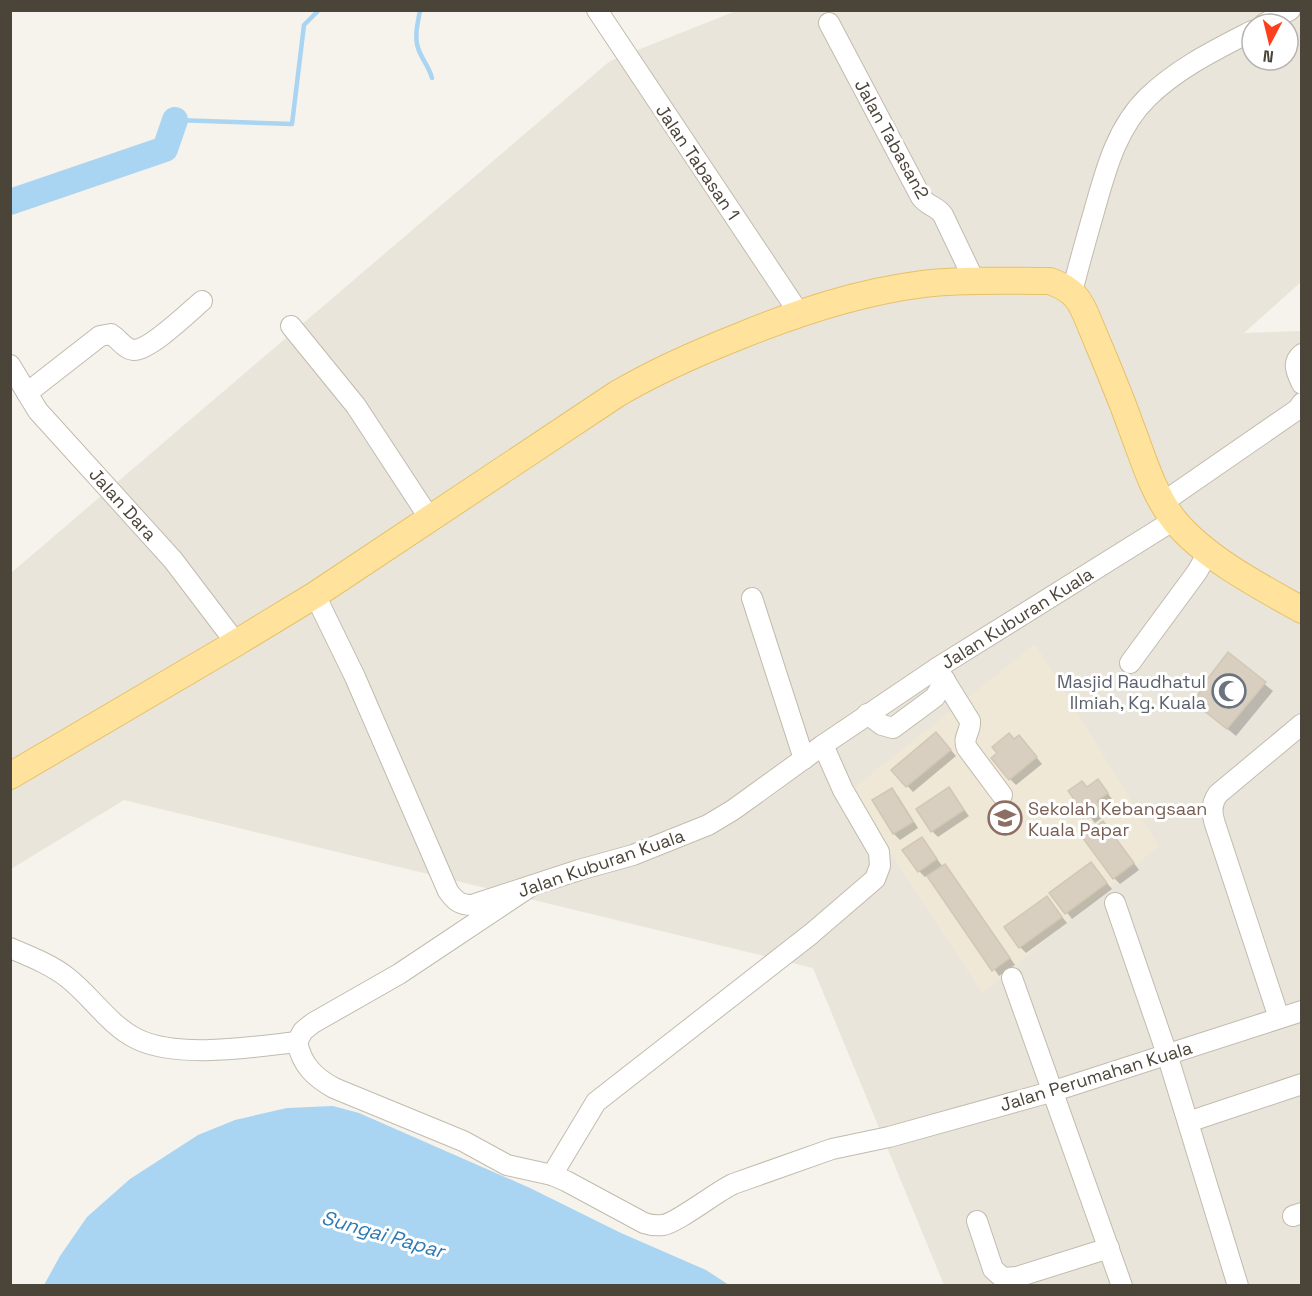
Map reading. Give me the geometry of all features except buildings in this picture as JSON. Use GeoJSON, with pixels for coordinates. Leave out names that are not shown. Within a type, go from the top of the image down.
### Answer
{"type":"FeatureCollection","features":[{"type":"Feature","properties":{"kind":"main road"},"geometry":{"type":"LineString","coordinates":[[10,776],[236,644],[315,595],[645,378],[696,354],[799,313],[835,301],[926,284],[1050,281],[1072,292],[1082,304],[1154,487],[1168,512],[1186,532],[1209,551],[1240,573],[1302,610]]}},
{"type":"Feature","properties":{"kind":"street","name":"Jalan Tabasan 1"},"geometry":{"type":"LineString","coordinates":[[597,10],[799,313]]}},
{"type":"Feature","properties":{"kind":"street","name":"Jalan Tabasan2"},"geometry":{"type":"LineString","coordinates":[[829,23],[921,197],[924,202],[937,207],[943,215],[975,282]]}},
{"type":"Feature","properties":{"kind":"street"},"geometry":{"type":"LineString","coordinates":[[1072,292],[1107,166],[1121,134],[1133,115],[1147,99],[1179,72],[1198,59],[1240,37]]}},
{"type":"Feature","properties":{"kind":"street"},"geometry":{"type":"LineString","coordinates":[[27,393],[100,336],[111,334],[126,348],[135,350],[148,345],[202,301]]}},
{"type":"Feature","properties":{"kind":"street"},"geometry":{"type":"LineString","coordinates":[[291,326],[356,406],[430,519]]}},
{"type":"Feature","properties":{"kind":"street"},"geometry":{"type":"LineString","coordinates":[[1302,354],[1296,360],[1295,365],[1302,384]]}},
{"type":"Feature","properties":{"kind":"street","name":"Jalan Dara"},"geometry":{"type":"LineString","coordinates":[[10,365],[38,411],[172,560],[236,644]]}},
{"type":"Feature","properties":{"kind":"street","name":"Jalan Kuburan Kuala"},"geometry":{"type":"LineString","coordinates":[[315,595],[355,677],[454,900],[462,905],[472,905],[633,855],[708,825],[733,810],[867,714],[941,674],[1168,512],[1298,409],[1302,403]]}},
{"type":"Feature","properties":{"kind":"street"},"geometry":{"type":"LineString","coordinates":[[1130,663],[1197,572],[1209,551]]}},
{"type":"Feature","properties":{"kind":"street"},"geometry":{"type":"LineString","coordinates":[[752,598],[804,759]]}},
{"type":"Feature","properties":{"kind":"street"},"geometry":{"type":"LineString","coordinates":[[941,674],[970,721],[965,739],[967,748],[1002,795]]}},
{"type":"Feature","properties":{"kind":"street"},"geometry":{"type":"LineString","coordinates":[[1279,1018],[1214,821],[1213,802],[1218,794],[1302,724]]}},
{"type":"Feature","properties":{"kind":"street"},"geometry":{"type":"LineString","coordinates":[[552,1175],[586,1118],[601,1098],[811,934],[875,879],[880,866],[879,852],[843,790],[823,745]]}},
{"type":"Feature","properties":{"kind":"street"},"geometry":{"type":"LineString","coordinates":[[10,948],[67,977],[114,1022],[136,1038],[162,1048],[232,1050],[297,1042],[303,1031],[313,1023],[399,974],[531,886]]}},
{"type":"Feature","properties":{"kind":"street"},"geometry":{"type":"LineString","coordinates":[[1115,903],[1167,1054],[1238,1286]]}},
{"type":"Feature","properties":{"kind":"street"},"geometry":{"type":"LineString","coordinates":[[1012,978],[1122,1286]]}},
{"type":"Feature","properties":{"kind":"street","name":"Jalan Perumahan Kuala"},"geometry":{"type":"LineString","coordinates":[[297,1042],[300,1054],[308,1068],[319,1079],[334,1088],[463,1141],[507,1165],[552,1175],[644,1223],[662,1226],[718,1191],[750,1177],[832,1149],[889,1137],[1054,1091],[1302,1011]]}},
{"type":"Feature","properties":{"kind":"street"},"geometry":{"type":"LineString","coordinates":[[1188,1122],[1302,1084]]}},
{"type":"Feature","properties":{"kind":"street"},"geometry":{"type":"LineString","coordinates":[[977,1221],[993,1269],[1003,1278],[1017,1277],[1109,1248]]}},
{"type":"Feature","properties":{"kind":"shaded area"},"geometry":{"type":"Polygon","coordinates":[[[736,11],[1301,11],[1301,282],[1244,333],[1301,331],[1301,1285],[944,1285],[813,968],[124,800],[11,869],[11,573],[610,61],[736,11]]]}},
{"type":"Feature","properties":{"kind":"shaded area","name":"Sekolah Kebangsaan Kuala Papar"},"geometry":{"type":"Polygon","coordinates":[[[1035,644],[1159,846],[982,993],[850,791],[1035,644]]]}},
{"type":"Feature","properties":{"kind":"water","name":"Sungai Papar"},"geometry":{"type":"Polygon","coordinates":[[[333,1106],[359,1113],[530,1188],[621,1233],[706,1270],[729,1285],[44,1285],[60,1256],[87,1217],[130,1179],[198,1135],[235,1120],[287,1108],[333,1106]]]}},
{"type":"Feature","properties":{"kind":"waterway"},"geometry":{"type":"LineString","coordinates":[[175,120],[292,124],[304,25],[319,10]]}},
{"type":"Feature","properties":{"kind":"waterway"},"geometry":{"type":"LineString","coordinates":[[420,10],[416,39],[432,78]]}},
{"type":"Feature","properties":{"kind":"waterway"},"geometry":{"type":"LineString","coordinates":[[10,202],[165,149],[175,120]]}},
{"type":"Feature","properties":{"kind":"place","name":"Masjid Raudhatul Ilmiah, Kg. Kuala"},"geometry":{"type":"Point","coordinates":[1229,691]}},
{"type":"Feature","properties":{"kind":"place","name":"Sekolah Kebangsaan Kuala Papar"},"geometry":{"type":"Point","coordinates":[1005,818]}}]}
